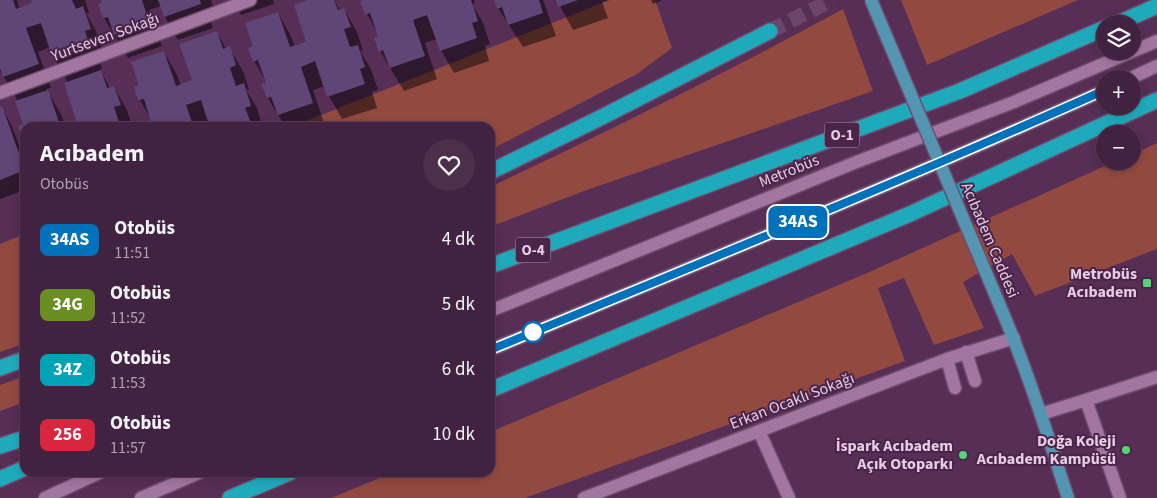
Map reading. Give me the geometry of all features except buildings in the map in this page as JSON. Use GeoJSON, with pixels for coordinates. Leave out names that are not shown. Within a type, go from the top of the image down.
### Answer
{"type":"FeatureCollection","features":[{"type":"Feature","properties":{"kind":"highway"},"geometry":{"type":"LineString","coordinates":[[1136,15],[1157,6]]}},
{"type":"Feature","properties":{"kind":"highway"},"geometry":{"type":"LineString","coordinates":[[495,170],[770,31]]}},
{"type":"Feature","properties":{"kind":"highway","name":"O-1"},"geometry":{"type":"LineString","coordinates":[[495,269],[577,234],[960,91],[1096,32]]}},
{"type":"Feature","properties":{"kind":"highway"},"geometry":{"type":"LineString","coordinates":[[495,388],[910,214],[1157,100]]}},
{"type":"Feature","properties":{"kind":"highway","name":"O-4"},"geometry":{"type":"LineString","coordinates":[[495,264],[577,234]]}},
{"type":"Feature","properties":{"kind":"highway"},"geometry":{"type":"LineString","coordinates":[[0,368],[20,361]]}},
{"type":"Feature","properties":{"kind":"highway"},"geometry":{"type":"LineString","coordinates":[[0,446],[20,440]]}},
{"type":"Feature","properties":{"kind":"highway"},"geometry":{"type":"LineString","coordinates":[[0,479],[20,470]]}},
{"type":"Feature","properties":{"kind":"highway"},"geometry":{"type":"LineString","coordinates":[[230,498],[279,477]]}},
{"type":"Feature","properties":{"kind":"main road","name":"Acıbadem Caddesi"},"geometry":{"type":"LineString","coordinates":[[871,0],[1014,338],[1068,498]]}},
{"type":"Feature","properties":{"kind":"street","name":"Yurtseven Sokağı"},"geometry":{"type":"LineString","coordinates":[[0,93],[250,0]]}},
{"type":"Feature","properties":{"kind":"street","name":"Metrobüs"},"geometry":{"type":"LineString","coordinates":[[495,309],[854,163],[1014,102],[1157,41]]}},
{"type":"Feature","properties":{"kind":"street"},"geometry":{"type":"LineString","coordinates":[[1141,73],[1157,66]]}},
{"type":"Feature","properties":{"kind":"street"},"geometry":{"type":"LineString","coordinates":[[495,348],[874,190],[1096,94]]}},
{"type":"Feature","properties":{"kind":"street","name":"Erkan Ocaklı Sokağı"},"geometry":{"type":"LineString","coordinates":[[584,498],[947,359],[1014,338]]}},
{"type":"Feature","properties":{"kind":"street"},"geometry":{"type":"LineString","coordinates":[[966,352],[975,381]]}},
{"type":"Feature","properties":{"kind":"street"},"geometry":{"type":"LineString","coordinates":[[947,359],[955,388]]}},
{"type":"Feature","properties":{"kind":"street"},"geometry":{"type":"LineString","coordinates":[[1041,414],[1157,377]]}},
{"type":"Feature","properties":{"kind":"street"},"geometry":{"type":"LineString","coordinates":[[1086,400],[1120,498]]}},
{"type":"Feature","properties":{"kind":"street"},"geometry":{"type":"LineString","coordinates":[[759,431],[789,498]]}},
{"type":"Feature","properties":{"kind":"street"},"geometry":{"type":"LineString","coordinates":[[45,498],[90,477]]}},
{"type":"Feature","properties":{"kind":"street"},"geometry":{"type":"LineString","coordinates":[[141,498],[189,477]]}},
{"type":"Feature","properties":{"kind":"shaded area"},"geometry":{"type":"Polygon","coordinates":[[[610,0],[655,0],[672,48],[637,74],[495,147],[495,122],[304,122],[610,0]]]}},
{"type":"Feature","properties":{"kind":"shaded area"},"geometry":{"type":"Polygon","coordinates":[[[901,0],[1078,0],[927,65],[901,0]]]}},
{"type":"Feature","properties":{"kind":"shaded area"},"geometry":{"type":"Polygon","coordinates":[[[843,9],[873,91],[584,191],[495,225],[495,185],[756,56],[843,9]]]}},
{"type":"Feature","properties":{"kind":"shaded area"},"geometry":{"type":"Polygon","coordinates":[[[1157,143],[1157,249],[1035,296],[1012,254],[963,282],[984,328],[934,345],[904,278],[878,288],[905,361],[525,498],[331,498],[382,477],[495,477],[495,430],[867,273],[1096,170],[1141,170],[1141,150],[1157,143]]]}},
{"type":"Feature","properties":{"kind":"shaded area"},"geometry":{"type":"Polygon","coordinates":[[[20,236],[20,345],[0,352],[0,244],[20,236]]]}},
{"type":"Feature","properties":{"kind":"shaded area"},"geometry":{"type":"Polygon","coordinates":[[[20,378],[20,404],[0,411],[0,385],[20,378]]]}},
{"type":"Feature","properties":{"kind":"tunnel"},"geometry":{"type":"LineString","coordinates":[[770,31],[832,0]]}},
{"type":"Feature","properties":{"kind":"bus line","name":"34AS"},"geometry":{"type":"LineString","coordinates":[[495,348],[866,194],[1096,94]]}},
{"type":"Feature","properties":{"kind":"place","name":"Metrobüs Acıbadem"},"geometry":{"type":"Point","coordinates":[1147,283]}},
{"type":"Feature","properties":{"kind":"place","name":"Doğa Koleji Acıbadem Kampüsü"},"geometry":{"type":"Point","coordinates":[1126,450]}},
{"type":"Feature","properties":{"kind":"place","name":"İspark Acıbadem Açık Otoparkı"},"geometry":{"type":"Point","coordinates":[963,455]}}]}
